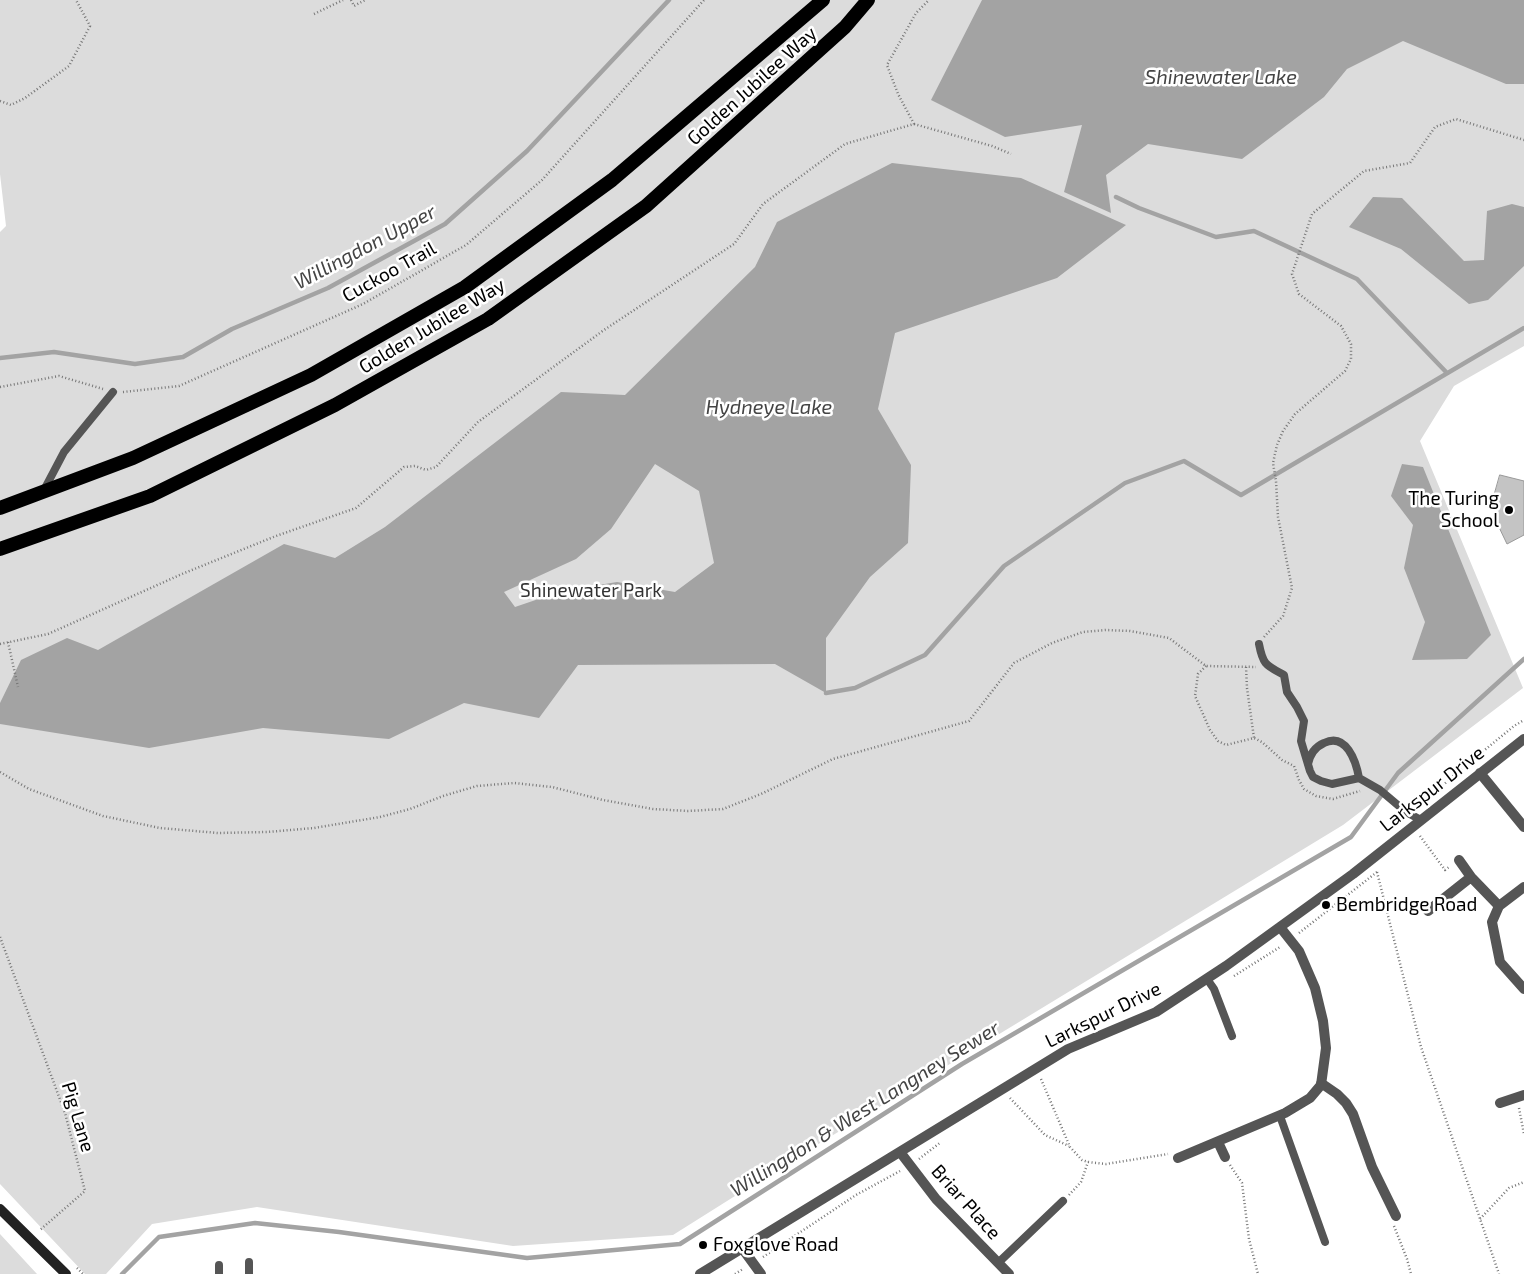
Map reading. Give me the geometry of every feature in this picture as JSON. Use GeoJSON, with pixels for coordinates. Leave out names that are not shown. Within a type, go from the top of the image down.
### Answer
{"type":"FeatureCollection","features":[{"type":"Feature","properties":{"kind":"highway","name":"Golden Jubilee Way"},"geometry":{"type":"LineString","coordinates":[[0,508],[133,458],[311,375],[466,286],[612,180],[822,0]]}},
{"type":"Feature","properties":{"kind":"highway","name":"Golden Jubilee Way"},"geometry":{"type":"LineString","coordinates":[[0,549],[150,496],[335,405],[488,319],[646,206],[845,27],[868,0]]}},
{"type":"Feature","properties":{"kind":"main road"},"geometry":{"type":"LineString","coordinates":[[0,1209],[66,1274]]}},
{"type":"Feature","properties":{"kind":"street","name":"Larkspur Drive"},"geometry":{"type":"LineString","coordinates":[[700,1274],[1068,1049],[1156,1012],[1207,979],[1369,862],[1524,739]]}},
{"type":"Feature","properties":{"kind":"street"},"geometry":{"type":"LineString","coordinates":[[1480,773],[1524,827]]}},
{"type":"Feature","properties":{"kind":"street"},"geometry":{"type":"LineString","coordinates":[[1459,860],[1470,877],[1499,906]]}},
{"type":"Feature","properties":{"kind":"street"},"geometry":{"type":"LineString","coordinates":[[1428,911],[1470,877]]}},
{"type":"Feature","properties":{"kind":"street"},"geometry":{"type":"LineString","coordinates":[[1524,887],[1499,906],[1492,922],[1500,962],[1524,989]]}},
{"type":"Feature","properties":{"kind":"street"},"geometry":{"type":"LineString","coordinates":[[1178,1158],[1280,1116],[1310,1098],[1321,1083],[1326,1048],[1323,1021],[1315,988],[1299,951],[1280,927]]}},
{"type":"Feature","properties":{"kind":"street"},"geometry":{"type":"LineString","coordinates":[[1321,1083],[1337,1094],[1354,1114],[1372,1167],[1396,1216]]}},
{"type":"Feature","properties":{"kind":"street"},"geometry":{"type":"LineString","coordinates":[[1500,1103],[1521,1096]]}},
{"type":"Feature","properties":{"kind":"street"},"geometry":{"type":"LineString","coordinates":[[1218,1142],[1225,1158]]}},
{"type":"Feature","properties":{"kind":"street","name":"Briar Place"},"geometry":{"type":"LineString","coordinates":[[900,1152],[936,1199],[1009,1274]]}},
{"type":"Feature","properties":{"kind":"street"},"geometry":{"type":"LineString","coordinates":[[742,1248],[761,1274]]}},
{"type":"Feature","properties":{"kind":"lane"},"geometry":{"type":"LineString","coordinates":[[43,492],[64,452],[113,392]]}},
{"type":"Feature","properties":{"kind":"lane"},"geometry":{"type":"LineString","coordinates":[[1259,644],[1266,665],[1284,675],[1287,692],[1304,721],[1301,741],[1313,776],[1321,782],[1332,784],[1359,778],[1380,790],[1406,812],[1422,820]]}},
{"type":"Feature","properties":{"kind":"lane"},"geometry":{"type":"LineString","coordinates":[[1308,765],[1316,747],[1331,740],[1338,740],[1344,744],[1353,756],[1359,778]]}},
{"type":"Feature","properties":{"kind":"lane"},"geometry":{"type":"LineString","coordinates":[[1207,979],[1214,989],[1232,1036]]}},
{"type":"Feature","properties":{"kind":"lane"},"geometry":{"type":"LineString","coordinates":[[1280,1116],[1325,1242]]}},
{"type":"Feature","properties":{"kind":"lane"},"geometry":{"type":"LineString","coordinates":[[998,1263],[1063,1201]]}},
{"type":"Feature","properties":{"kind":"lane"},"geometry":{"type":"LineString","coordinates":[[249,1262],[249,1274]]}},
{"type":"Feature","properties":{"kind":"lane"},"geometry":{"type":"LineString","coordinates":[[219,1265],[219,1274]]}},
{"type":"Feature","properties":{"kind":"path"},"geometry":{"type":"LineString","coordinates":[[0,101],[11,105],[25,98],[69,66],[90,26],[76,0]]}},
{"type":"Feature","properties":{"kind":"path"},"geometry":{"type":"LineString","coordinates":[[314,14],[343,0]]}},
{"type":"Feature","properties":{"kind":"path"},"geometry":{"type":"LineString","coordinates":[[351,0],[354,6],[365,0]]}},
{"type":"Feature","properties":{"kind":"path","name":"Cuckoo Trail"},"geometry":{"type":"LineString","coordinates":[[0,386],[59,376],[113,392],[179,386],[363,304],[466,245],[542,180],[704,0]]}},
{"type":"Feature","properties":{"kind":"path"},"geometry":{"type":"LineString","coordinates":[[914,124],[898,94],[887,65],[916,13],[929,0]]}},
{"type":"Feature","properties":{"kind":"path"},"geometry":{"type":"LineString","coordinates":[[1259,644],[1283,616],[1292,588],[1278,517],[1276,481],[1273,466],[1277,445],[1283,431],[1295,414],[1345,371],[1351,359],[1352,344],[1341,326],[1298,294],[1292,274],[1312,214],[1364,171],[1410,163],[1435,127],[1456,119],[1524,140]]}},
{"type":"Feature","properties":{"kind":"path"},"geometry":{"type":"LineString","coordinates":[[0,644],[48,634],[190,570],[276,536],[356,508],[404,467],[415,466],[426,470],[436,467],[478,422],[604,330],[734,244],[762,204],[845,144],[914,124],[992,146],[1011,154]]}},
{"type":"Feature","properties":{"kind":"path"},"geometry":{"type":"LineString","coordinates":[[0,772],[29,788],[102,816],[160,828],[218,833],[314,828],[380,817],[476,786],[514,783],[552,787],[653,810],[723,809],[761,794],[833,759],[969,721],[1014,663],[1052,643],[1083,632],[1106,630],[1130,631],[1169,638],[1206,666],[1260,667]]}},
{"type":"Feature","properties":{"kind":"path"},"geometry":{"type":"LineString","coordinates":[[8,642],[18,687]]}},
{"type":"Feature","properties":{"kind":"path"},"geometry":{"type":"LineString","coordinates":[[1206,666],[1198,674],[1195,696],[1210,730],[1218,742],[1226,745],[1254,738],[1262,742],[1282,760],[1294,766],[1304,789],[1316,796],[1333,799],[1359,791],[1366,794]]}},
{"type":"Feature","properties":{"kind":"path"},"geometry":{"type":"LineString","coordinates":[[1246,667],[1254,738]]}},
{"type":"Feature","properties":{"kind":"path"},"geometry":{"type":"LineString","coordinates":[[1413,827],[1445,870],[1459,860]]}},
{"type":"Feature","properties":{"kind":"path"},"geometry":{"type":"LineString","coordinates":[[1369,862],[1377,872],[1421,1047],[1499,1274]]}},
{"type":"Feature","properties":{"kind":"path"},"geometry":{"type":"LineString","coordinates":[[1214,989],[1290,940],[1377,872]]}},
{"type":"Feature","properties":{"kind":"path","name":"Pig Lane"},"geometry":{"type":"LineString","coordinates":[[0,937],[65,1113],[85,1191],[39,1229],[46,1236]]}},
{"type":"Feature","properties":{"kind":"path"},"geometry":{"type":"LineString","coordinates":[[1047,1074],[1040,1077],[1070,1147],[1082,1160],[1106,1164],[1166,1153],[1178,1158]]}},
{"type":"Feature","properties":{"kind":"path"},"geometry":{"type":"LineString","coordinates":[[1008,1096],[1045,1135],[1070,1147]]}},
{"type":"Feature","properties":{"kind":"path"},"geometry":{"type":"LineString","coordinates":[[1521,1096],[1524,1134]]}},
{"type":"Feature","properties":{"kind":"path"},"geometry":{"type":"LineString","coordinates":[[735,1274],[856,1195],[910,1165],[947,1138]]}},
{"type":"Feature","properties":{"kind":"path"},"geometry":{"type":"LineString","coordinates":[[1225,1158],[1242,1183],[1249,1239],[1258,1274]]}},
{"type":"Feature","properties":{"kind":"path"},"geometry":{"type":"LineString","coordinates":[[1063,1201],[1081,1182],[1088,1162]]}},
{"type":"Feature","properties":{"kind":"path"},"geometry":{"type":"LineString","coordinates":[[1480,1219],[1509,1188],[1524,1182]]}},
{"type":"Feature","properties":{"kind":"path"},"geometry":{"type":"LineString","coordinates":[[1396,1216],[1390,1218],[1407,1259],[1411,1274]]}},
{"type":"Feature","properties":{"kind":"path"},"geometry":{"type":"LineString","coordinates":[[74,1265],[81,1274]]}},
{"type":"Feature","properties":{"kind":"green space","name":"Shinewater Park"},"geometry":{"type":"Polygon","coordinates":[[[0,0],[1524,0],[1524,346],[1454,386],[1420,441],[1523,688],[1343,825],[797,1157],[673,1235],[513,1246],[257,1207],[152,1224],[106,1274],[85,1274],[0,1184],[0,232],[6,226],[0,174],[0,0]]]}},
{"type":"Feature","properties":{"kind":"green space"},"geometry":{"type":"Polygon","coordinates":[[[0,1234],[37,1274],[0,1274],[0,1234]]]}},
{"type":"Feature","properties":{"kind":"water","name":"Shinewater Lake"},"geometry":{"type":"Polygon","coordinates":[[[982,0],[1524,0],[1524,84],[1506,84],[1403,41],[1347,69],[1324,97],[1242,159],[1148,144],[1106,175],[1111,213],[1064,192],[1082,125],[1005,137],[931,100],[982,0]]]}},
{"type":"Feature","properties":{"kind":"water","name":"Hydneye Lake"},"geometry":{"type":"Polygon","coordinates":[[[892,163],[1021,178],[1126,225],[1057,278],[895,333],[878,409],[911,465],[908,543],[870,577],[826,638],[826,693],[775,664],[578,665],[539,718],[464,703],[389,739],[263,728],[149,748],[0,724],[0,703],[21,660],[67,638],[98,650],[284,544],[335,558],[385,527],[561,392],[625,395],[755,267],[777,222],[892,163]],[[655,464],[611,529],[576,559],[504,592],[515,607],[562,591],[617,582],[675,592],[714,563],[699,491],[655,464]]]}},
{"type":"Feature","properties":{"kind":"water"},"geometry":{"type":"Polygon","coordinates":[[[1373,197],[1402,198],[1464,261],[1484,260],[1487,211],[1512,204],[1524,207],[1524,266],[1488,300],[1469,304],[1401,249],[1349,227],[1373,197]]]}},
{"type":"Feature","properties":{"kind":"water"},"geometry":{"type":"Polygon","coordinates":[[[1402,464],[1423,467],[1491,635],[1467,659],[1412,660],[1425,622],[1404,568],[1413,525],[1391,496],[1402,464]]]}},
{"type":"Feature","properties":{"kind":"building","name":"The Turing School"},"geometry":{"type":"Polygon","coordinates":[[[1500,475],[1524,481],[1524,535],[1507,544],[1496,521],[1493,499],[1500,475]]]}},
{"type":"Feature","properties":{"kind":"waterway","name":"Willingdon Upper"},"geometry":{"type":"LineString","coordinates":[[0,358],[54,352],[135,364],[183,357],[232,329],[328,288],[445,224],[527,151],[669,0]]}},
{"type":"Feature","properties":{"kind":"waterway"},"geometry":{"type":"LineString","coordinates":[[1116,197],[1139,208],[1216,237],[1254,231],[1357,279],[1447,373]]}},
{"type":"Feature","properties":{"kind":"waterway"},"geometry":{"type":"LineString","coordinates":[[826,693],[855,688],[925,655],[1004,566],[1125,483],[1184,461],[1241,495],[1524,328]]}},
{"type":"Feature","properties":{"kind":"waterway","name":"Willingdon & West Langney Sewer"},"geometry":{"type":"LineString","coordinates":[[122,1274],[159,1237],[255,1223],[339,1232],[527,1258],[680,1244],[962,1064],[1351,837],[1398,773],[1524,659]]}},
{"type":"Feature","properties":{"kind":"place","name":"The Turing School"},"geometry":{"type":"Point","coordinates":[1509,510]}},
{"type":"Feature","properties":{"kind":"place","name":"Bembridge Road"},"geometry":{"type":"Point","coordinates":[1326,905]}},
{"type":"Feature","properties":{"kind":"place","name":"Foxglove Road"},"geometry":{"type":"Point","coordinates":[703,1245]}}]}
